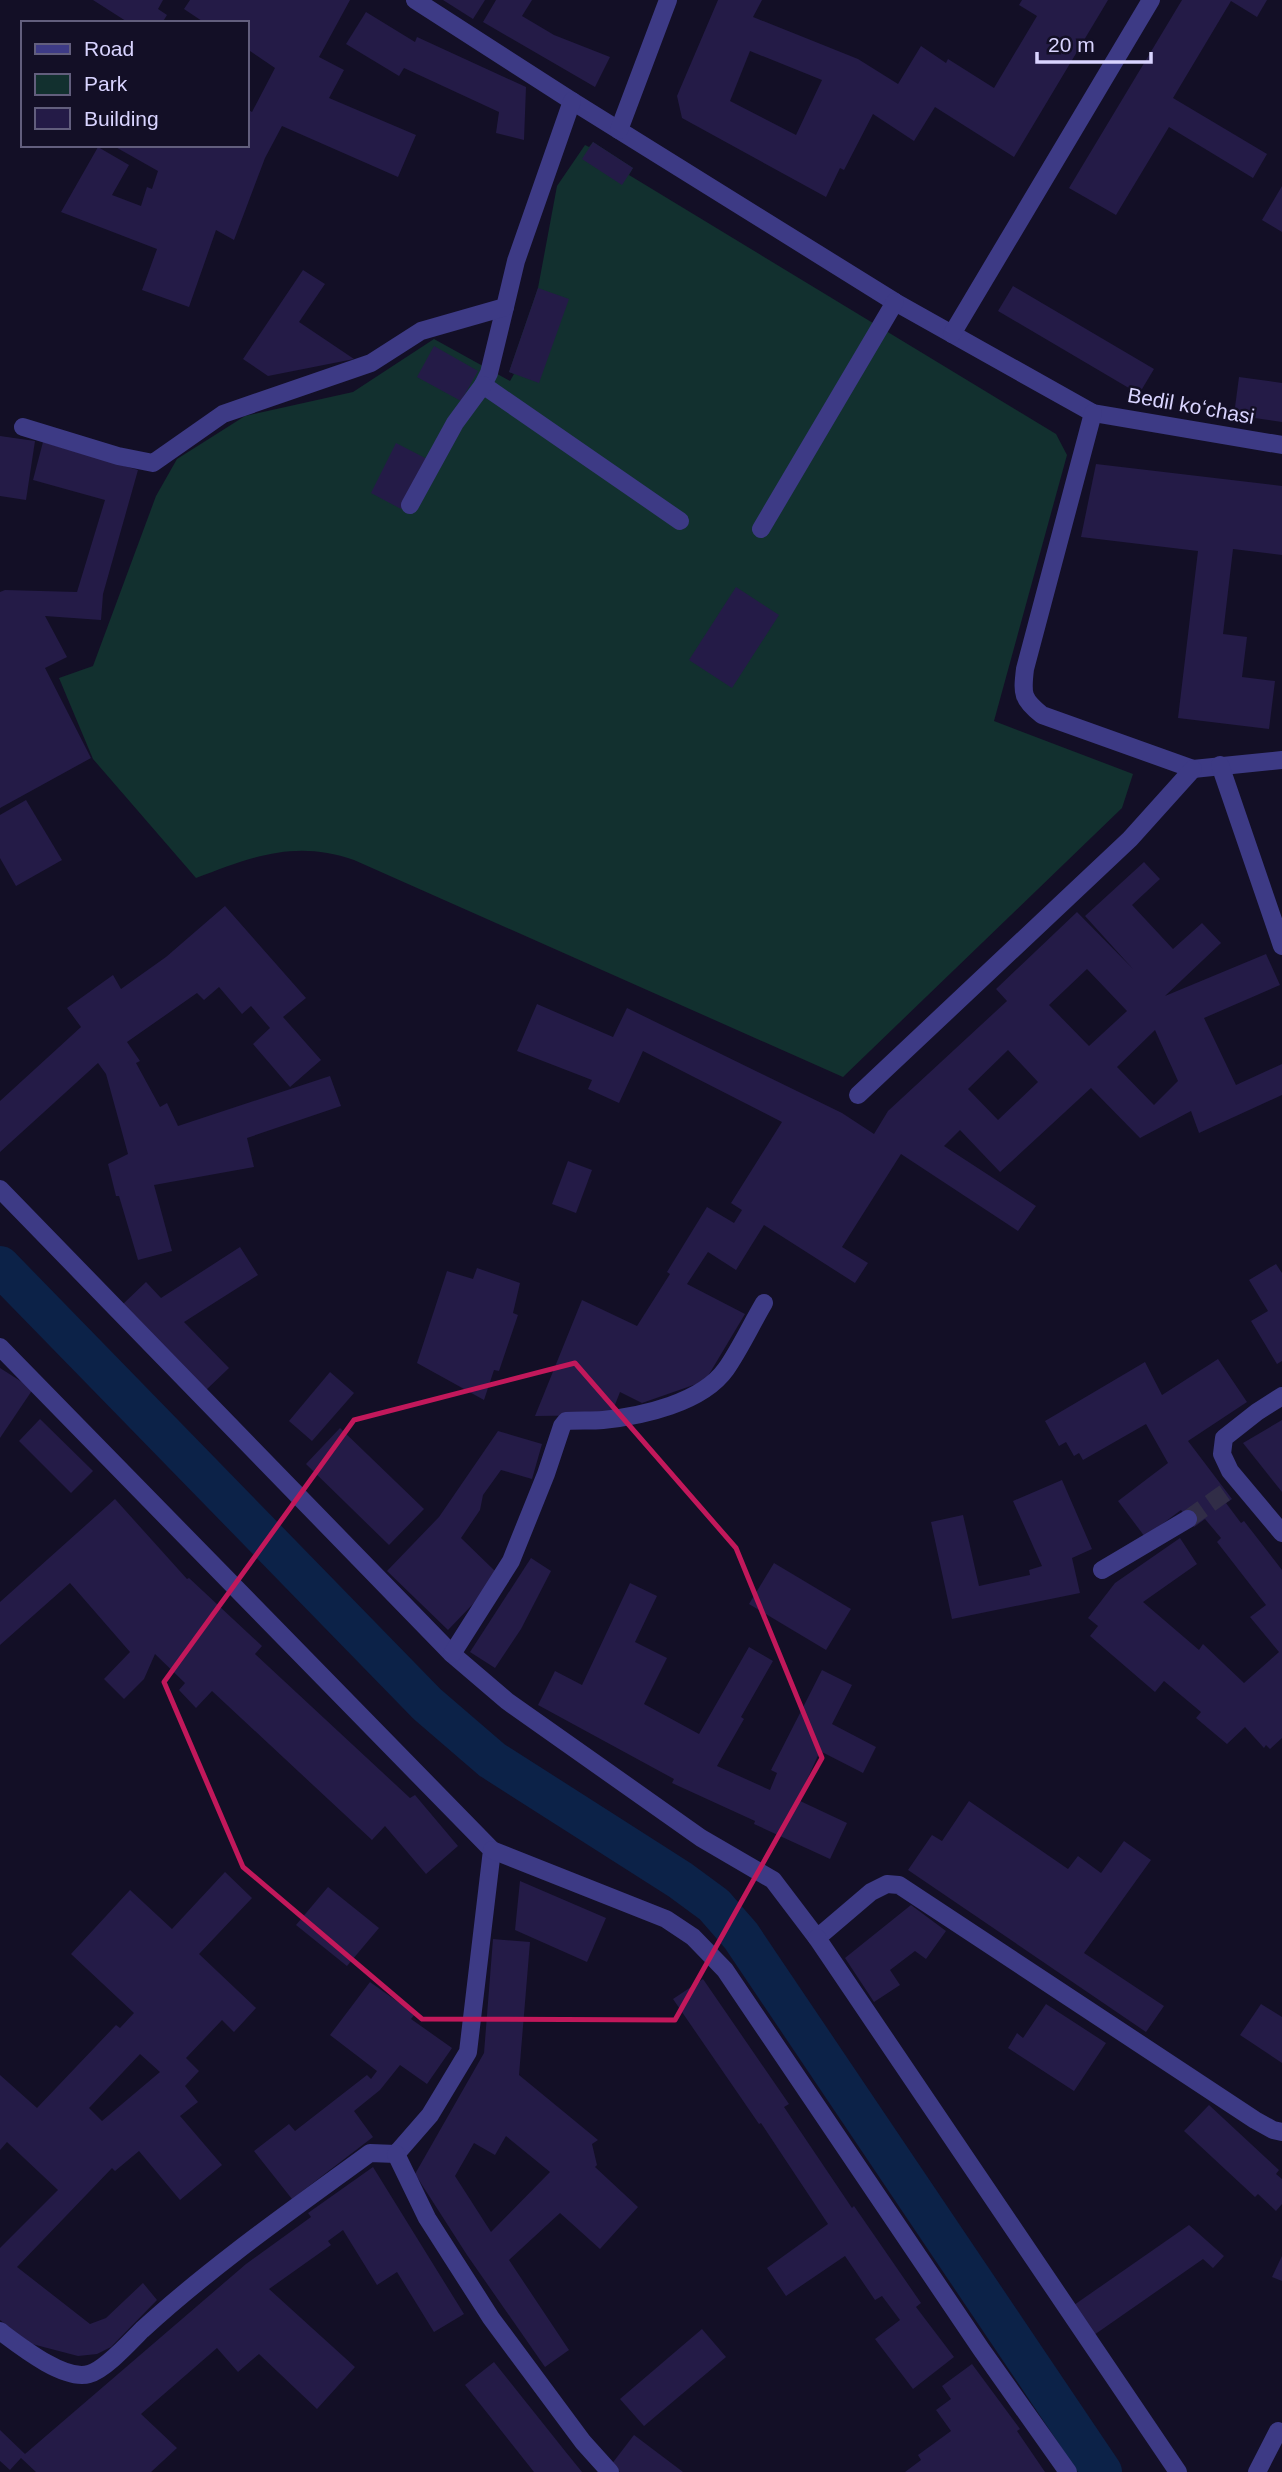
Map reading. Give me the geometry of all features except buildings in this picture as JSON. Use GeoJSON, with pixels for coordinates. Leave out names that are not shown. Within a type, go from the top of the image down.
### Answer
{"type":"FeatureCollection","features":[{"type":"Feature","properties":{"kind":"street","name":"Bedil koʻchasi"},"geometry":{"type":"LineString","coordinates":[[415,0],[572,102],[895,302],[1093,413],[1282,445]]}},
{"type":"Feature","properties":{"kind":"street"},"geometry":{"type":"LineString","coordinates":[[619,130],[668,0]]}},
{"type":"Feature","properties":{"kind":"street"},"geometry":{"type":"LineString","coordinates":[[952,334],[1151,0]]}},
{"type":"Feature","properties":{"kind":"street"},"geometry":{"type":"LineString","coordinates":[[410,505],[455,423],[489,373],[516,261],[572,102]]}},
{"type":"Feature","properties":{"kind":"street"},"geometry":{"type":"LineString","coordinates":[[761,528],[895,302]]}},
{"type":"Feature","properties":{"kind":"street"},"geometry":{"type":"LineString","coordinates":[[23,427],[118,456],[153,463],[223,414],[371,363],[421,331],[505,307]]}},
{"type":"Feature","properties":{"kind":"street"},"geometry":{"type":"LineString","coordinates":[[483,385],[680,521]]}},
{"type":"Feature","properties":{"kind":"street"},"geometry":{"type":"LineString","coordinates":[[1093,413],[1025,669],[1022,689],[1026,702],[1042,715],[1193,769],[1282,760]]}},
{"type":"Feature","properties":{"kind":"street"},"geometry":{"type":"LineString","coordinates":[[1220,765],[1282,946]]}},
{"type":"Feature","properties":{"kind":"street"},"geometry":{"type":"LineString","coordinates":[[858,1096],[1130,839],[1193,769]]}},
{"type":"Feature","properties":{"kind":"street"},"geometry":{"type":"LineString","coordinates":[[0,1189],[452,1654],[507,1701],[701,1838],[774,1880],[817,1938],[1178,2472]]}},
{"type":"Feature","properties":{"kind":"street"},"geometry":{"type":"LineString","coordinates":[[452,1654],[511,1561],[565,1422],[646,1413],[689,1398],[707,1388],[725,1371],[764,1303]]}},
{"type":"Feature","properties":{"kind":"street"},"geometry":{"type":"LineString","coordinates":[[0,1347],[492,1850],[666,1919],[693,1937],[725,1969],[981,2349],[1068,2472]]}},
{"type":"Feature","properties":{"kind":"street"},"geometry":{"type":"LineString","coordinates":[[1282,1396],[1224,1438],[1222,1454],[1231,1485],[1282,1533]]}},
{"type":"Feature","properties":{"kind":"street"},"geometry":{"type":"LineString","coordinates":[[1102,1570],[1188,1520]]}},
{"type":"Feature","properties":{"kind":"street"},"geometry":{"type":"LineString","coordinates":[[396,2154],[430,2115],[468,2052],[492,1850]]}},
{"type":"Feature","properties":{"kind":"street"},"geometry":{"type":"LineString","coordinates":[[817,1938],[871,1892],[887,1884],[899,1885],[1255,2120],[1282,2132]]}},
{"type":"Feature","properties":{"kind":"street"},"geometry":{"type":"LineString","coordinates":[[0,2331],[34,2356],[74,2375],[91,2374],[188,2288],[370,2153],[396,2154]]}},
{"type":"Feature","properties":{"kind":"street"},"geometry":{"type":"LineString","coordinates":[[396,2154],[427,2218],[491,2318],[583,2442],[610,2472]]}},
{"type":"Feature","properties":{"kind":"street"},"geometry":{"type":"LineString","coordinates":[[1258,2472],[1278,2431]]}},
{"type":"Feature","properties":{"kind":"highlighted area"},"geometry":{"type":"Polygon","coordinates":[[[575,1363],[736,1548],[822,1758],[675,2020],[422,2019],[243,1867],[164,1682],[354,1420],[575,1363]]]}},
{"type":"Feature","properties":{"kind":"green space"},"geometry":{"type":"Polygon","coordinates":[[[593,142],[633,168],[629,175],[1056,434],[1067,455],[994,721],[1133,774],[1122,808],[843,1077],[354,860],[312,851],[274,853],[196,878],[93,759],[59,678],[93,666],[156,496],[177,459],[245,416],[353,392],[434,339],[510,381],[514,374],[509,372],[538,288],[557,186],[585,145],[589,147],[593,142]]]}},
{"type":"Feature","properties":{"kind":"waterway"},"geometry":{"type":"LineString","coordinates":[[0,1266],[427,1704],[492,1760],[680,1880],[714,1905],[741,1936],[1102,2472]]}},
{"type":"Feature","properties":{"kind":"tunnel"},"geometry":{"type":"LineString","coordinates":[[1188,1519],[1226,1492]]}}]}
